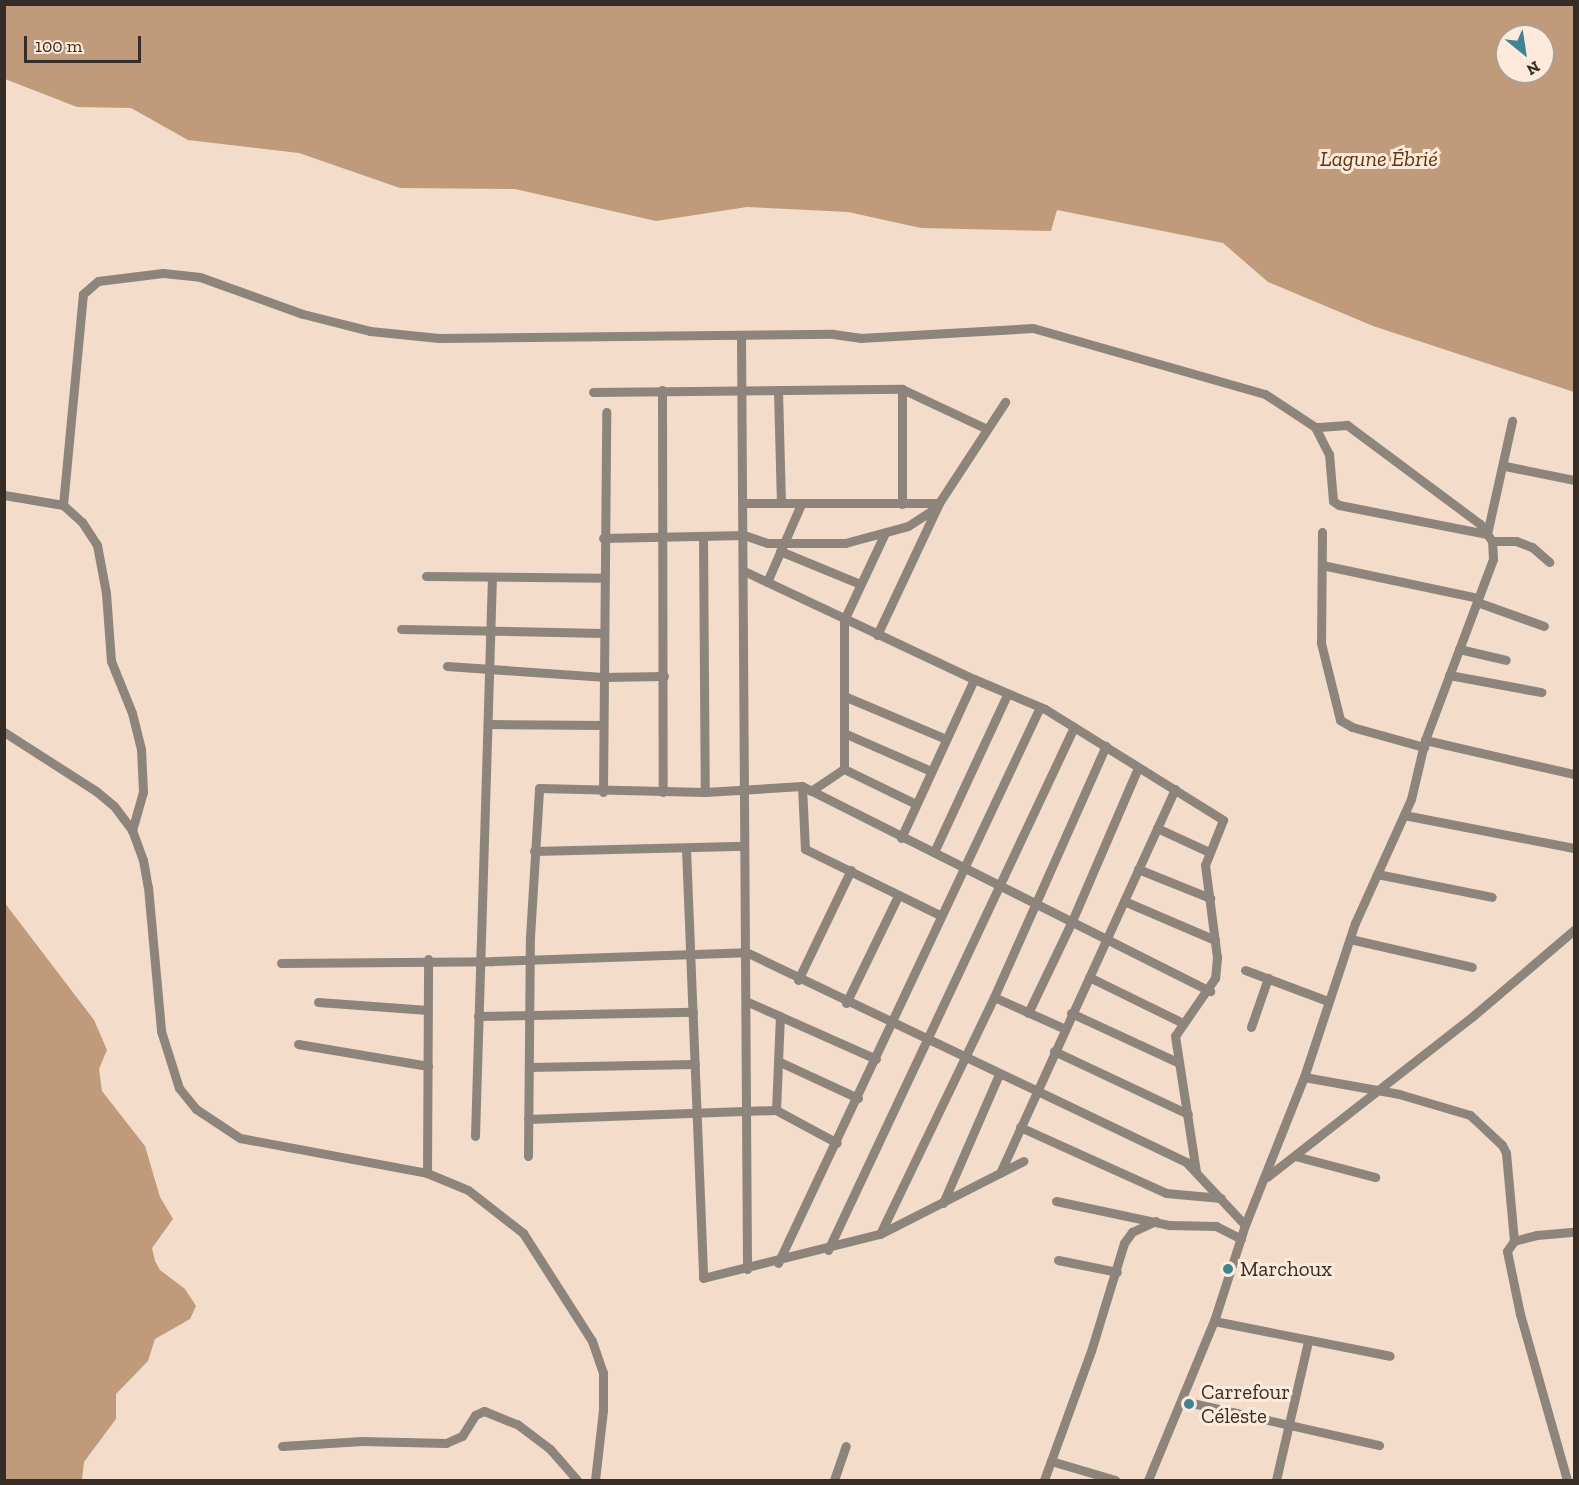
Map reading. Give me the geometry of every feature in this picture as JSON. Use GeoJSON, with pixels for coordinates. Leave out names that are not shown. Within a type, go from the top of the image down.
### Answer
{"type":"FeatureCollection","features":[{"type":"Feature","properties":{"kind":"street"},"geometry":{"type":"LineString","coordinates":[[63,505],[80,302],[88,286],[98,281],[182,274],[303,314],[370,330],[439,338],[833,334],[860,338],[1033,328],[1265,394],[1315,428],[1329,454],[1333,501],[1339,505],[1490,538],[1516,541],[1532,547],[1549,562]]}},
{"type":"Feature","properties":{"kind":"street"},"geometry":{"type":"LineString","coordinates":[[741,335],[746,791],[744,846],[748,1002],[745,1109],[747,1269]]}},
{"type":"Feature","properties":{"kind":"street"},"geometry":{"type":"LineString","coordinates":[[902,389],[902,504]]}},
{"type":"Feature","properties":{"kind":"street"},"geometry":{"type":"LineString","coordinates":[[593,392],[902,389],[987,429]]}},
{"type":"Feature","properties":{"kind":"street"},"geometry":{"type":"LineString","coordinates":[[662,390],[663,792]]}},
{"type":"Feature","properties":{"kind":"street"},"geometry":{"type":"LineString","coordinates":[[778,390],[781,503]]}},
{"type":"Feature","properties":{"kind":"street"},"geometry":{"type":"LineString","coordinates":[[877,635],[938,505],[1005,402]]}},
{"type":"Feature","properties":{"kind":"street"},"geometry":{"type":"LineString","coordinates":[[603,792],[603,538],[606,412]]}},
{"type":"Feature","properties":{"kind":"street"},"geometry":{"type":"LineString","coordinates":[[1148,1480],[1183,1401],[1214,1321],[1245,1225],[1266,1178],[1304,1077],[1350,939],[1404,815],[1424,743],[1493,559],[1490,538],[1512,422]]}},
{"type":"Feature","properties":{"kind":"street"},"geometry":{"type":"LineString","coordinates":[[1315,428],[1347,425],[1480,524],[1490,538]]}},
{"type":"Feature","properties":{"kind":"street"},"geometry":{"type":"LineString","coordinates":[[1505,466],[1575,480]]}},
{"type":"Feature","properties":{"kind":"street"},"geometry":{"type":"LineString","coordinates":[[4,495],[63,505],[82,522],[96,545],[106,593],[111,662],[137,728],[143,792],[132,830]]}},
{"type":"Feature","properties":{"kind":"street"},"geometry":{"type":"LineString","coordinates":[[743,503],[938,505]]}},
{"type":"Feature","properties":{"kind":"street"},"geometry":{"type":"LineString","coordinates":[[767,582],[801,504]]}},
{"type":"Feature","properties":{"kind":"street"},"geometry":{"type":"LineString","coordinates":[[781,547],[845,543],[885,533],[921,520],[938,505]]}},
{"type":"Feature","properties":{"kind":"street"},"geometry":{"type":"LineString","coordinates":[[1322,532],[1321,643],[1341,720],[1352,727],[1575,774]]}},
{"type":"Feature","properties":{"kind":"street"},"geometry":{"type":"LineString","coordinates":[[844,769],[844,620],[885,533]]}},
{"type":"Feature","properties":{"kind":"street"},"geometry":{"type":"LineString","coordinates":[[603,538],[744,535],[781,547],[860,584]]}},
{"type":"Feature","properties":{"kind":"street"},"geometry":{"type":"LineString","coordinates":[[703,536],[705,792]]}},
{"type":"Feature","properties":{"kind":"street"},"geometry":{"type":"LineString","coordinates":[[1322,565],[1477,600],[1544,627]]}},
{"type":"Feature","properties":{"kind":"street"},"geometry":{"type":"LineString","coordinates":[[744,571],[1074,727],[1223,820],[1205,865],[1215,940],[1215,978],[1210,991],[1175,1036],[1196,1172]]}},
{"type":"Feature","properties":{"kind":"street"},"geometry":{"type":"LineString","coordinates":[[426,576],[603,578]]}},
{"type":"Feature","properties":{"kind":"street"},"geometry":{"type":"LineString","coordinates":[[475,1136],[492,577]]}},
{"type":"Feature","properties":{"kind":"street"},"geometry":{"type":"LineString","coordinates":[[401,629],[603,633]]}},
{"type":"Feature","properties":{"kind":"street"},"geometry":{"type":"LineString","coordinates":[[1459,648],[1506,660]]}},
{"type":"Feature","properties":{"kind":"street"},"geometry":{"type":"LineString","coordinates":[[447,666],[603,677],[664,676]]}},
{"type":"Feature","properties":{"kind":"street"},"geometry":{"type":"LineString","coordinates":[[1449,675],[1541,693]]}},
{"type":"Feature","properties":{"kind":"street"},"geometry":{"type":"LineString","coordinates":[[901,838],[974,680]]}},
{"type":"Feature","properties":{"kind":"street"},"geometry":{"type":"LineString","coordinates":[[934,852],[1007,694]]}},
{"type":"Feature","properties":{"kind":"street"},"geometry":{"type":"LineString","coordinates":[[844,696],[946,739]]}},
{"type":"Feature","properties":{"kind":"street"},"geometry":{"type":"LineString","coordinates":[[778,1263],[858,1098],[963,865],[1039,709]]}},
{"type":"Feature","properties":{"kind":"street"},"geometry":{"type":"LineString","coordinates":[[488,724],[603,725]]}},
{"type":"Feature","properties":{"kind":"street"},"geometry":{"type":"LineString","coordinates":[[828,1250],[1074,727]]}},
{"type":"Feature","properties":{"kind":"street"},"geometry":{"type":"LineString","coordinates":[[4,732],[96,791],[114,806],[132,830],[143,860],[148,888],[163,1040],[179,1088],[196,1109],[240,1138],[427,1173],[468,1190],[523,1233],[592,1341],[603,1373],[603,1410],[595,1480]]}},
{"type":"Feature","properties":{"kind":"street"},"geometry":{"type":"LineString","coordinates":[[844,733],[931,771]]}},
{"type":"Feature","properties":{"kind":"street"},"geometry":{"type":"LineString","coordinates":[[880,1234],[993,997],[1107,746]]}},
{"type":"Feature","properties":{"kind":"street"},"geometry":{"type":"LineString","coordinates":[[1028,1013],[1072,921],[1138,768]]}},
{"type":"Feature","properties":{"kind":"street"},"geometry":{"type":"LineString","coordinates":[[811,791],[844,769]]}},
{"type":"Feature","properties":{"kind":"street"},"geometry":{"type":"LineString","coordinates":[[844,769],[916,804]]}},
{"type":"Feature","properties":{"kind":"street"},"geometry":{"type":"LineString","coordinates":[[802,786],[805,849],[940,915]]}},
{"type":"Feature","properties":{"kind":"street"},"geometry":{"type":"LineString","coordinates":[[528,1156],[530,957],[539,788],[603,792],[705,792],[802,786],[901,838],[963,865],[999,886],[1210,991]]}},
{"type":"Feature","properties":{"kind":"street"},"geometry":{"type":"LineString","coordinates":[[999,1173],[1175,789]]}},
{"type":"Feature","properties":{"kind":"street"},"geometry":{"type":"LineString","coordinates":[[1404,815],[1575,848]]}},
{"type":"Feature","properties":{"kind":"street"},"geometry":{"type":"LineString","coordinates":[[1157,828],[1209,852]]}},
{"type":"Feature","properties":{"kind":"street"},"geometry":{"type":"LineString","coordinates":[[534,851],[744,846]]}},
{"type":"Feature","properties":{"kind":"street"},"geometry":{"type":"LineString","coordinates":[[686,849],[703,1278],[778,1263],[880,1234],[1023,1161]]}},
{"type":"Feature","properties":{"kind":"street"},"geometry":{"type":"LineString","coordinates":[[1138,869],[1210,898]]}},
{"type":"Feature","properties":{"kind":"street"},"geometry":{"type":"LineString","coordinates":[[798,980],[851,870]]}},
{"type":"Feature","properties":{"kind":"street"},"geometry":{"type":"LineString","coordinates":[[1377,874],[1492,897]]}},
{"type":"Feature","properties":{"kind":"street"},"geometry":{"type":"LineString","coordinates":[[846,1003],[898,896]]}},
{"type":"Feature","properties":{"kind":"street"},"geometry":{"type":"LineString","coordinates":[[1124,902],[1215,940]]}},
{"type":"Feature","properties":{"kind":"street"},"geometry":{"type":"LineString","coordinates":[[1266,1178],[1378,1092],[1575,930]]}},
{"type":"Feature","properties":{"kind":"street"},"geometry":{"type":"LineString","coordinates":[[1350,939],[1472,967]]}},
{"type":"Feature","properties":{"kind":"street"},"geometry":{"type":"LineString","coordinates":[[281,963],[428,959],[480,961],[530,957],[746,952],[846,1003],[1186,1162],[1245,1225]]}},
{"type":"Feature","properties":{"kind":"street"},"geometry":{"type":"LineString","coordinates":[[427,1173],[428,959]]}},
{"type":"Feature","properties":{"kind":"street"},"geometry":{"type":"LineString","coordinates":[[1245,970],[1328,1000]]}},
{"type":"Feature","properties":{"kind":"street"},"geometry":{"type":"LineString","coordinates":[[1089,977],[1183,1023]]}},
{"type":"Feature","properties":{"kind":"street"},"geometry":{"type":"LineString","coordinates":[[1251,1027],[1268,978]]}},
{"type":"Feature","properties":{"kind":"street"},"geometry":{"type":"LineString","coordinates":[[993,997],[1064,1028]]}},
{"type":"Feature","properties":{"kind":"street"},"geometry":{"type":"LineString","coordinates":[[318,1002],[428,1010]]}},
{"type":"Feature","properties":{"kind":"street"},"geometry":{"type":"LineString","coordinates":[[748,1002],[876,1059]]}},
{"type":"Feature","properties":{"kind":"street"},"geometry":{"type":"LineString","coordinates":[[478,1016],[693,1012]]}},
{"type":"Feature","properties":{"kind":"street"},"geometry":{"type":"LineString","coordinates":[[1071,1013],[1179,1063]]}},
{"type":"Feature","properties":{"kind":"street"},"geometry":{"type":"LineString","coordinates":[[776,1110],[780,1062],[780,1016]]}},
{"type":"Feature","properties":{"kind":"street"},"geometry":{"type":"LineString","coordinates":[[298,1044],[428,1066]]}},
{"type":"Feature","properties":{"kind":"street"},"geometry":{"type":"LineString","coordinates":[[1054,1051],[1188,1114]]}},
{"type":"Feature","properties":{"kind":"street"},"geometry":{"type":"LineString","coordinates":[[780,1062],[858,1098]]}},
{"type":"Feature","properties":{"kind":"street"},"geometry":{"type":"LineString","coordinates":[[529,1067],[695,1064]]}},
{"type":"Feature","properties":{"kind":"street"},"geometry":{"type":"LineString","coordinates":[[943,1203],[999,1074]]}},
{"type":"Feature","properties":{"kind":"street"},"geometry":{"type":"LineString","coordinates":[[1304,1077],[1378,1092],[1470,1115],[1502,1145],[1514,1242]]}},
{"type":"Feature","properties":{"kind":"street"},"geometry":{"type":"LineString","coordinates":[[528,1119],[697,1114],[745,1109],[776,1110],[837,1143]]}},
{"type":"Feature","properties":{"kind":"street"},"geometry":{"type":"LineString","coordinates":[[1020,1127],[1166,1193],[1221,1198]]}},
{"type":"Feature","properties":{"kind":"street"},"geometry":{"type":"LineString","coordinates":[[1295,1156],[1375,1178]]}},
{"type":"Feature","properties":{"kind":"street"},"geometry":{"type":"LineString","coordinates":[[1056,1201],[1156,1221],[1216,1226],[1241,1239]]}},
{"type":"Feature","properties":{"kind":"street"},"geometry":{"type":"LineString","coordinates":[[1044,1480],[1117,1272],[1124,1243],[1132,1232],[1156,1221]]}},
{"type":"Feature","properties":{"kind":"street"},"geometry":{"type":"LineString","coordinates":[[1567,1480],[1509,1266],[1507,1251],[1514,1242],[1537,1235],[1574,1234]]}},
{"type":"Feature","properties":{"kind":"street"},"geometry":{"type":"LineString","coordinates":[[1058,1260],[1117,1272]]}},
{"type":"Feature","properties":{"kind":"street"},"geometry":{"type":"LineString","coordinates":[[1214,1321],[1390,1356]]}},
{"type":"Feature","properties":{"kind":"street"},"geometry":{"type":"LineString","coordinates":[[1276,1480],[1286,1426],[1308,1341]]}},
{"type":"Feature","properties":{"kind":"street"},"geometry":{"type":"LineString","coordinates":[[1183,1401],[1378,1445]]}},
{"type":"Feature","properties":{"kind":"street"},"geometry":{"type":"LineString","coordinates":[[282,1446],[362,1441],[446,1443],[462,1436],[475,1415],[484,1411],[517,1424],[550,1449],[577,1480]]}},
{"type":"Feature","properties":{"kind":"street"},"geometry":{"type":"LineString","coordinates":[[834,1480],[846,1446]]}},
{"type":"Feature","properties":{"kind":"street"},"geometry":{"type":"LineString","coordinates":[[1051,1461],[1115,1480]]}},
{"type":"Feature","properties":{"kind":"water","name":"Lagune Ébrié"},"geometry":{"type":"Polygon","coordinates":[[[4,5],[1574,5],[1574,392],[1373,326],[1268,282],[1223,243],[1057,210],[1051,231],[921,228],[848,212],[747,207],[656,221],[515,189],[400,188],[299,153],[188,140],[131,108],[77,107],[5,79],[4,5]]]}},
{"type":"Feature","properties":{"kind":"water"},"geometry":{"type":"Polygon","coordinates":[[[4,902],[94,1020],[107,1050],[99,1069],[102,1091],[145,1146],[160,1197],[173,1219],[152,1248],[155,1261],[160,1270],[185,1289],[196,1306],[190,1319],[155,1339],[148,1361],[116,1394],[116,1419],[84,1462],[82,1480],[5,1480],[4,902]]]}},
{"type":"Feature","properties":{"kind":"place","name":"Marchoux"},"geometry":{"type":"Point","coordinates":[1228,1269]}},
{"type":"Feature","properties":{"kind":"place","name":"Carrefour Céleste"},"geometry":{"type":"Point","coordinates":[1189,1404]}}]}
